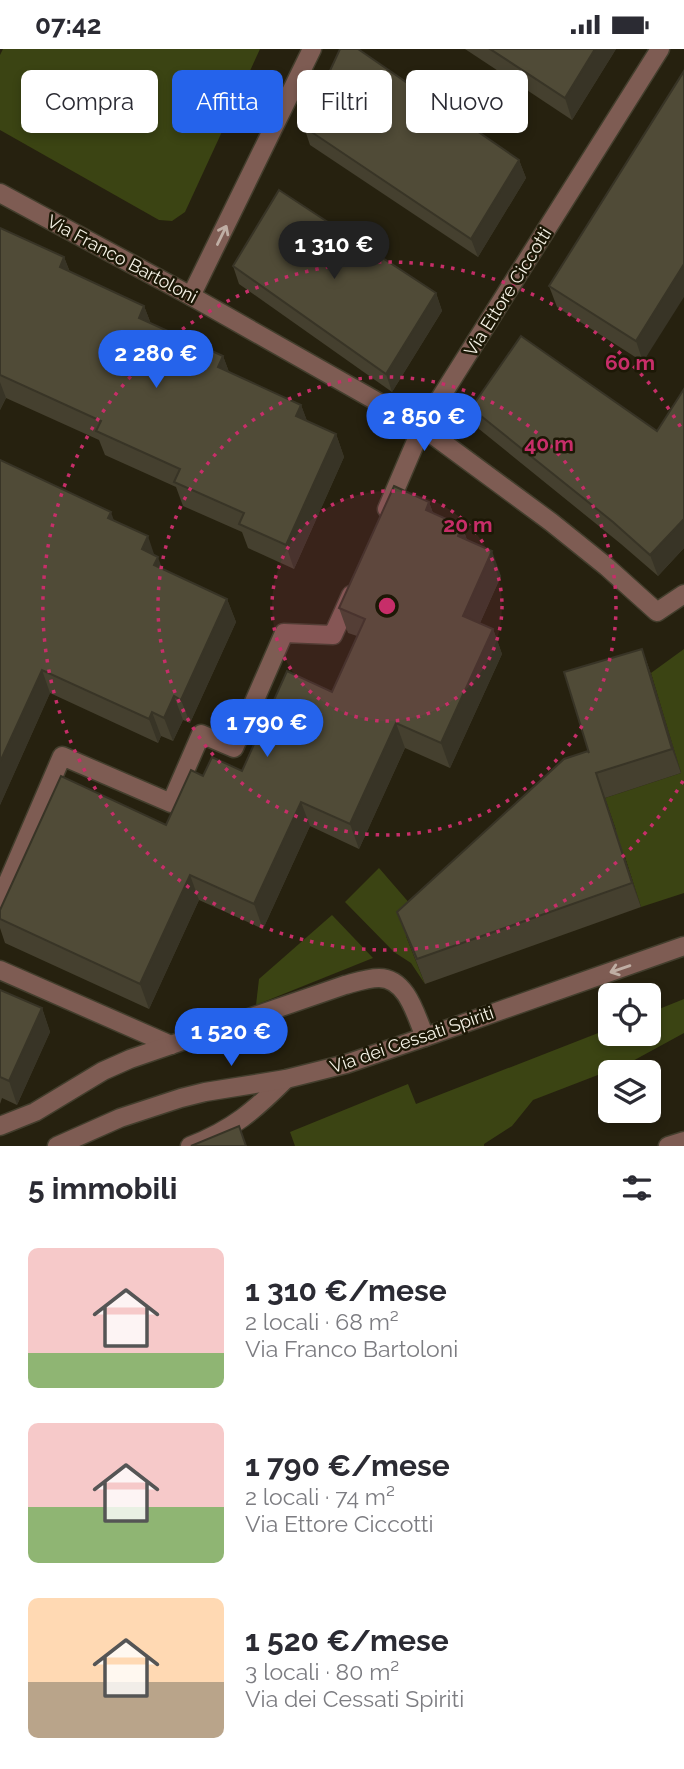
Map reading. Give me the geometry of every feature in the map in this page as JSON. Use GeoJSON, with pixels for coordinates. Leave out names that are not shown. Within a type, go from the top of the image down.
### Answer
{"type":"FeatureCollection","features":[{"type":"Feature","properties":{"kind":"street"},"geometry":{"type":"LineString","coordinates":[[191,296],[312,49]]}},
{"type":"Feature","properties":{"kind":"street","name":"Via Ettore Ciccotti"},"geometry":{"type":"LineString","coordinates":[[382,523],[422,427],[660,49]]}},
{"type":"Feature","properties":{"kind":"street","name":"Via Franco Bartoloni"},"geometry":{"type":"LineString","coordinates":[[0,193],[191,296],[422,427],[551,522],[657,611],[684,594]]}},
{"type":"Feature","properties":{"kind":"street"},"geometry":{"type":"LineString","coordinates":[[0,900],[62,756],[171,803],[201,734],[234,748],[284,633],[332,635],[356,582]]}},
{"type":"Feature","properties":{"kind":"street","name":"Via dei Cessati Spiriti"},"geometry":{"type":"LineString","coordinates":[[57,1146],[120,1118],[181,1098],[286,1079],[346,1063],[684,946]]}},
{"type":"Feature","properties":{"kind":"street"},"geometry":{"type":"LineString","coordinates":[[0,970],[171,1045]]}},
{"type":"Feature","properties":{"kind":"street"},"geometry":{"type":"LineString","coordinates":[[0,1126],[35,1112],[103,1071],[345,985],[376,978],[389,978],[400,987],[409,1000],[425,1037]]}},
{"type":"Feature","properties":{"kind":"street"},"geometry":{"type":"LineString","coordinates":[[190,1146],[234,1125],[286,1079]]}},
{"type":"Feature","properties":{"kind":"street"},"geometry":{"type":"LineString","coordinates":[[668,1146],[684,1140]]}},
{"type":"Feature","properties":{"kind":"green space"},"geometry":{"type":"Polygon","coordinates":[[[3,49],[260,49],[250,70],[172,70],[172,133],[221,133],[185,212],[172,221],[159,220],[0,130],[0,55],[3,49]]]}},
{"type":"Feature","properties":{"kind":"green space"},"geometry":{"type":"Polygon","coordinates":[[[684,649],[684,893],[641,907],[624,854],[593,864],[586,840],[616,830],[605,798],[681,773],[651,673],[684,649]]]}},
{"type":"Feature","properties":{"kind":"green space"},"geometry":{"type":"Polygon","coordinates":[[[379,868],[424,920],[406,936],[425,984],[411,963],[394,952],[345,902],[379,868]]]}},
{"type":"Feature","properties":{"kind":"green space"},"geometry":{"type":"Polygon","coordinates":[[[332,915],[373,958],[256,1005],[259,979],[332,915]]]}},
{"type":"Feature","properties":{"kind":"green space"},"geometry":{"type":"Polygon","coordinates":[[[684,999],[684,1033],[661,1046],[661,1008],[684,999]]]}},
{"type":"Feature","properties":{"kind":"green space"},"geometry":{"type":"Polygon","coordinates":[[[598,1033],[598,1046],[660,1046],[634,1060],[598,1060],[598,1075],[533,1100],[512,1126],[484,1146],[295,1146],[290,1132],[408,1084],[416,1104],[598,1033]]]}},
{"type":"Feature","properties":{"kind":"building"},"geometry":{"type":"Polygon","coordinates":[[[340,49],[358,49],[388,70],[330,70],[340,49]]]}},
{"type":"Feature","properties":{"kind":"building"},"geometry":{"type":"Polygon","coordinates":[[[490,49],[595,49],[565,98],[528,74],[528,70],[522,70],[490,49]]]}},
{"type":"Feature","properties":{"kind":"building"},"geometry":{"type":"Polygon","coordinates":[[[684,71],[684,264],[636,341],[549,286],[684,71]]]}},
{"type":"Feature","properties":{"kind":"building"},"geometry":{"type":"Polygon","coordinates":[[[392,72],[406,82],[406,133],[480,133],[519,160],[471,239],[313,133],[392,133],[392,72]]]}},
{"type":"Feature","properties":{"kind":"building"},"geometry":{"type":"Polygon","coordinates":[[[279,190],[436,293],[386,374],[233,266],[279,190]]]}},
{"type":"Feature","properties":{"kind":"building"},"geometry":{"type":"Polygon","coordinates":[[[0,228],[64,257],[60,267],[144,306],[139,318],[223,356],[218,367],[301,405],[296,416],[336,434],[286,545],[239,524],[244,513],[174,482],[180,469],[96,431],[101,421],[0,375],[0,228]]]}},
{"type":"Feature","properties":{"kind":"building"},"geometry":{"type":"Polygon","coordinates":[[[521,336],[657,431],[684,389],[684,519],[650,555],[471,408],[521,336]]]}},
{"type":"Feature","properties":{"kind":"building"},"geometry":{"type":"Polygon","coordinates":[[[0,460],[111,512],[108,518],[148,536],[142,549],[158,557],[154,565],[227,599],[181,700],[174,696],[164,718],[152,712],[149,719],[42,670],[0,762],[0,460]]]}},
{"type":"Feature","properties":{"kind":"building"},"geometry":{"type":"Polygon","coordinates":[[[394,486],[429,502],[426,510],[462,526],[458,536],[492,551],[463,616],[493,629],[441,743],[396,723],[350,824],[301,802],[254,904],[190,875],[140,984],[0,919],[0,910],[61,776],[166,825],[191,770],[203,776],[212,757],[242,771],[287,671],[332,692],[365,619],[339,608],[394,486]]]}},
{"type":"Feature","properties":{"kind":"building"},"geometry":{"type":"Polygon","coordinates":[[[642,649],[672,749],[596,773],[632,883],[417,959],[397,912],[564,759],[588,751],[589,753],[564,672],[642,649]]]}},
{"type":"Feature","properties":{"kind":"building"},"geometry":{"type":"Polygon","coordinates":[[[0,990],[42,1008],[9,1081],[0,1077],[0,990]]]}},
{"type":"Feature","properties":{"kind":"building"},"geometry":{"type":"Polygon","coordinates":[[[239,1126],[246,1146],[191,1146],[239,1126]]]}}]}
